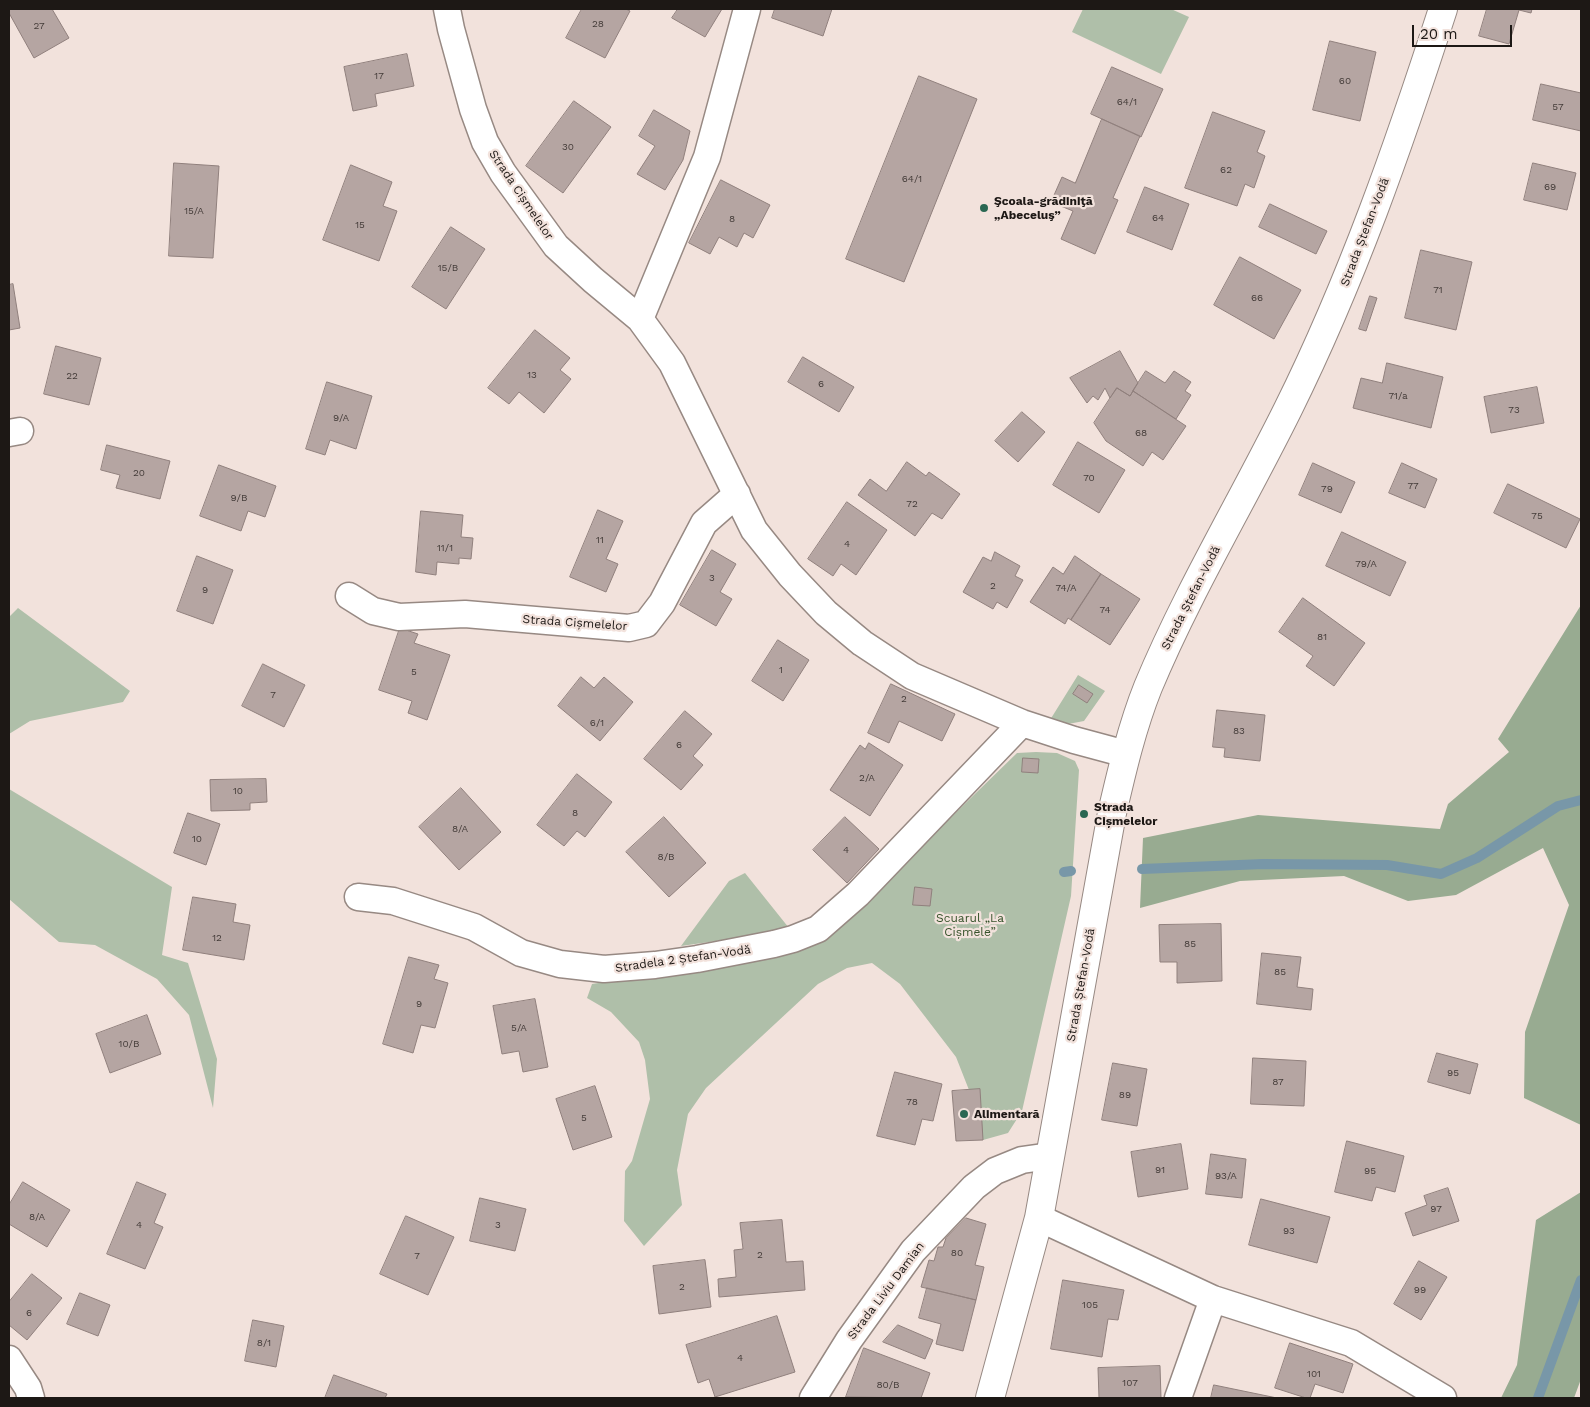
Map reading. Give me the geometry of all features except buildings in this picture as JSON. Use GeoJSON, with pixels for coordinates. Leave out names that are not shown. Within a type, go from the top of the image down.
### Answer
{"type":"FeatureCollection","features":[{"type":"Feature","properties":{"kind":"street","name":"Strada Cișmelelor"},"geometry":{"type":"LineString","coordinates":[[447,9],[473,109],[485,142],[503,173],[556,246],[640,319],[672,363],[754,530],[790,575],[826,613],[862,643],[912,676],[1022,723],[1126,754]]}},
{"type":"Feature","properties":{"kind":"street"},"geometry":{"type":"LineString","coordinates":[[640,319],[707,157],[747,9]]}},
{"type":"Feature","properties":{"kind":"street","name":"Strada Ștefan-Vodă"},"geometry":{"type":"LineString","coordinates":[[990,1398],[1039,1218],[1112,813],[1126,754],[1147,689],[1189,599],[1289,408],[1338,302],[1373,216],[1443,9]]}},
{"type":"Feature","properties":{"kind":"street","name":"Strada Cișmelelor"},"geometry":{"type":"LineString","coordinates":[[349,596],[373,611],[398,617],[465,614],[629,628],[646,624],[662,603],[704,523],[737,494]]}},
{"type":"Feature","properties":{"kind":"street","name":"Stradela 2 Ștefan-Vodă"},"geometry":{"type":"LineString","coordinates":[[358,897],[393,901],[474,927],[521,953],[560,964],[604,969],[697,959],[793,940],[818,929],[858,894],[1022,723]]}},
{"type":"Feature","properties":{"kind":"street","name":"Strada Liviu Damian"},"geometry":{"type":"LineString","coordinates":[[813,1398],[849,1340],[913,1251],[974,1187],[995,1171],[1022,1160],[1050,1156]]}},
{"type":"Feature","properties":{"kind":"street"},"geometry":{"type":"LineString","coordinates":[[1039,1218],[1213,1299],[1351,1343],[1443,1398]]}},
{"type":"Feature","properties":{"kind":"street"},"geometry":{"type":"LineString","coordinates":[[1178,1398],[1213,1299]]}},
{"type":"Feature","properties":{"kind":"street"},"geometry":{"type":"LineString","coordinates":[[9,1359],[28,1388],[31,1398]]}},
{"type":"Feature","properties":{"kind":"green space"},"geometry":{"type":"Polygon","coordinates":[[[1083,9],[1171,9],[1189,17],[1161,74],[1072,32],[1083,9]]]}},
{"type":"Feature","properties":{"kind":"green space"},"geometry":{"type":"Polygon","coordinates":[[[1581,605],[1581,1125],[1524,1098],[1525,1032],[1569,905],[1543,848],[1456,895],[1408,901],[1344,876],[1240,881],[1140,908],[1143,838],[1258,815],[1440,829],[1448,804],[1509,752],[1498,739],[1581,605]]]}},
{"type":"Feature","properties":{"kind":"green space"},"geometry":{"type":"Polygon","coordinates":[[[18,608],[130,691],[123,702],[30,721],[9,734],[9,617],[18,608]]]}},
{"type":"Feature","properties":{"kind":"green space"},"geometry":{"type":"Polygon","coordinates":[[[1078,675],[1105,691],[1084,721],[1068,724],[1050,720],[1078,675]]]}},
{"type":"Feature","properties":{"kind":"green space","name":"Scuarul „La Cișmele”"},"geometry":{"type":"Polygon","coordinates":[[[1017,753],[1057,753],[1075,761],[1079,770],[1071,896],[1022,1111],[1008,1133],[983,1140],[969,1090],[956,1057],[900,984],[872,963],[847,968],[818,984],[706,1088],[688,1114],[677,1170],[682,1205],[644,1246],[624,1221],[625,1171],[632,1161],[650,1099],[645,1060],[639,1042],[611,1012],[587,998],[592,984],[789,952],[831,934],[1017,753]]]}},
{"type":"Feature","properties":{"kind":"green space"},"geometry":{"type":"Polygon","coordinates":[[[9,789],[172,887],[162,955],[188,963],[217,1059],[213,1108],[189,1015],[157,979],[95,945],[59,942],[9,899],[9,789]]]}},
{"type":"Feature","properties":{"kind":"green space"},"geometry":{"type":"Polygon","coordinates":[[[745,873],[789,928],[681,946],[729,881],[745,873]]]}},
{"type":"Feature","properties":{"kind":"green space"},"geometry":{"type":"Polygon","coordinates":[[[1581,1192],[1581,1379],[1574,1398],[1501,1398],[1517,1365],[1536,1220],[1581,1192]]]}},
{"type":"Feature","properties":{"kind":"waterway"},"geometry":{"type":"LineString","coordinates":[[1142,869],[1263,864],[1387,865],[1441,874],[1477,858],[1558,806],[1581,800]]}},
{"type":"Feature","properties":{"kind":"waterway"},"geometry":{"type":"LineString","coordinates":[[1064,872],[1071,871]]}},
{"type":"Feature","properties":{"kind":"waterway"},"geometry":{"type":"LineString","coordinates":[[1538,1398],[1581,1280]]}},
{"type":"Feature","properties":{"kind":"place","name":"Şcoala-grădiniţă „Abeceluş”"},"geometry":{"type":"Point","coordinates":[984,208]}},
{"type":"Feature","properties":{"kind":"place","name":"Strada Cișmelelor"},"geometry":{"type":"Point","coordinates":[1084,814]}},
{"type":"Feature","properties":{"kind":"place","name":"Alimentară"},"geometry":{"type":"Point","coordinates":[964,1114]}}]}
